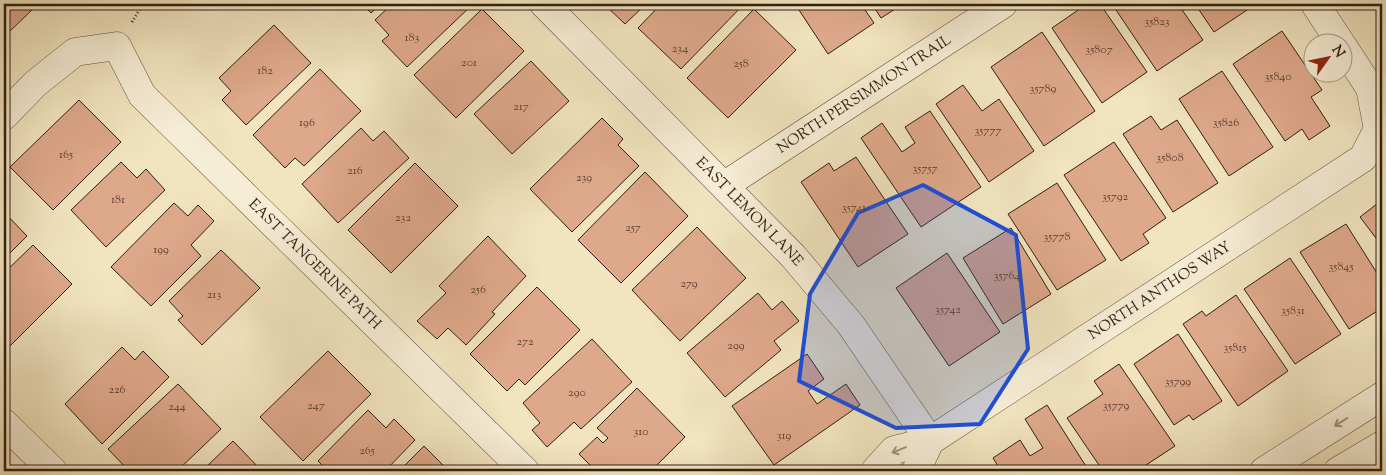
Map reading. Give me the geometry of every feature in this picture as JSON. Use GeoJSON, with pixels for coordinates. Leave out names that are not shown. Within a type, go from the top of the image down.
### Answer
{"type":"FeatureCollection","features":[{"type":"Feature","properties":{"kind":"street","name":"EAST LEMON LANE"},"geometry":{"type":"LineString","coordinates":[[544,4],[725,185],[793,256],[851,325],[930,441]]}},
{"type":"Feature","properties":{"kind":"street","name":"NORTH PERSIMMON TRAIL"},"geometry":{"type":"LineString","coordinates":[[725,185],[1003,4]]}},
{"type":"Feature","properties":{"kind":"street"},"geometry":{"type":"LineString","coordinates":[[1315,4],[1333,32]]}},
{"type":"Feature","properties":{"kind":"street","name":"EAST TANGERINE PATH"},"geometry":{"type":"LineString","coordinates":[[4,116],[35,84],[76,52],[117,46],[142,95],[525,471]]}},
{"type":"Feature","properties":{"kind":"street","name":"NORTH ANTHOS WAY"},"geometry":{"type":"LineString","coordinates":[[875,471],[894,450],[930,441],[1363,158],[1378,128],[1370,88],[1354,63]]}},
{"type":"Feature","properties":{"kind":"street"},"geometry":{"type":"LineString","coordinates":[[1264,471],[1382,396]]}},
{"type":"Feature","properties":{"kind":"street"},"geometry":{"type":"LineString","coordinates":[[4,423],[53,471]]}},
{"type":"Feature","properties":{"kind":"street"},"geometry":{"type":"LineString","coordinates":[[916,471],[930,441]]}},
{"type":"Feature","properties":{"kind":"street"},"geometry":{"type":"LineString","coordinates":[[1338,471],[1382,445]]}},
{"type":"Feature","properties":{"kind":"highlighted area"},"geometry":{"type":"Polygon","coordinates":[[[923,185],[1016,235],[1028,349],[980,424],[896,428],[799,381],[810,294],[858,213],[923,185]]]}},
{"type":"Feature","properties":{"kind":"building"},"geometry":{"type":"Polygon","coordinates":[[[4,4],[30,4],[34,8],[9,32],[4,26],[4,4]]]}},
{"type":"Feature","properties":{"kind":"building"},"geometry":{"type":"Polygon","coordinates":[[[362,4],[381,4],[371,13],[362,4]]]}},
{"type":"Feature","properties":{"kind":"building"},"geometry":{"type":"Polygon","coordinates":[[[392,4],[473,4],[407,67],[382,41],[389,35],[375,20],[392,4]]]}},
{"type":"Feature","properties":{"kind":"building"},"geometry":{"type":"Polygon","coordinates":[[[604,4],[646,4],[625,24],[604,4]]]}},
{"type":"Feature","properties":{"kind":"building"},"geometry":{"type":"Polygon","coordinates":[[[661,4],[744,4],[681,69],[638,28],[661,4]]]}},
{"type":"Feature","properties":{"kind":"building"},"geometry":{"type":"Polygon","coordinates":[[[795,4],[861,4],[874,23],[828,54],[795,4]]]}},
{"type":"Feature","properties":{"kind":"building"},"geometry":{"type":"Polygon","coordinates":[[[872,4],[903,4],[881,18],[872,4]]]}},
{"type":"Feature","properties":{"kind":"building"},"geometry":{"type":"Polygon","coordinates":[[[1087,4],[1100,4],[1147,72],[1102,103],[1052,28],[1087,4]]]}},
{"type":"Feature","properties":{"kind":"building"},"geometry":{"type":"Polygon","coordinates":[[[1112,4],[1178,4],[1203,40],[1157,71],[1112,4]]]}},
{"type":"Feature","properties":{"kind":"building"},"geometry":{"type":"Polygon","coordinates":[[[1195,4],[1256,4],[1214,32],[1195,4]]]}},
{"type":"Feature","properties":{"kind":"building"},"geometry":{"type":"Polygon","coordinates":[[[1373,4],[1382,4],[1382,17],[1373,4]]]}},
{"type":"Feature","properties":{"kind":"building"},"geometry":{"type":"Polygon","coordinates":[[[482,9],[524,51],[456,118],[414,75],[482,9]]]}},
{"type":"Feature","properties":{"kind":"building"},"geometry":{"type":"Polygon","coordinates":[[[754,9],[796,50],[728,118],[687,78],[754,9]]]}},
{"type":"Feature","properties":{"kind":"building"},"geometry":{"type":"Polygon","coordinates":[[[274,25],[311,63],[246,125],[222,100],[231,91],[219,78],[274,25]]]}},
{"type":"Feature","properties":{"kind":"building"},"geometry":{"type":"Polygon","coordinates":[[[1282,31],[1304,63],[1304,82],[1317,82],[1322,90],[1311,97],[1330,126],[1309,140],[1302,129],[1285,141],[1233,64],[1282,31]]]}},
{"type":"Feature","properties":{"kind":"building"},"geometry":{"type":"Polygon","coordinates":[[[1042,32],[1095,111],[1044,146],[991,67],[1042,32]]]}},
{"type":"Feature","properties":{"kind":"building"},"geometry":{"type":"Polygon","coordinates":[[[531,61],[569,101],[512,154],[474,114],[531,61]]]}},
{"type":"Feature","properties":{"kind":"building"},"geometry":{"type":"Polygon","coordinates":[[[320,69],[361,111],[304,166],[295,158],[285,168],[253,135],[320,69]]]}},
{"type":"Feature","properties":{"kind":"building"},"geometry":{"type":"Polygon","coordinates":[[[1222,71],[1273,147],[1229,176],[1179,99],[1222,71]]]}},
{"type":"Feature","properties":{"kind":"building"},"geometry":{"type":"Polygon","coordinates":[[[963,85],[982,111],[999,99],[1034,151],[989,182],[936,104],[963,85]]]}},
{"type":"Feature","properties":{"kind":"building"},"geometry":{"type":"Polygon","coordinates":[[[79,100],[121,142],[53,210],[10,167],[79,100]]]}},
{"type":"Feature","properties":{"kind":"building"},"geometry":{"type":"Polygon","coordinates":[[[930,111],[981,187],[921,227],[861,138],[882,123],[902,152],[915,143],[905,127],[930,111]]]}},
{"type":"Feature","properties":{"kind":"building"},"geometry":{"type":"Polygon","coordinates":[[[1151,116],[1161,130],[1177,120],[1218,183],[1173,212],[1123,134],[1151,116]]]}},
{"type":"Feature","properties":{"kind":"building"},"geometry":{"type":"Polygon","coordinates":[[[602,118],[623,139],[618,145],[639,166],[572,232],[530,189],[602,118]]]}},
{"type":"Feature","properties":{"kind":"building"},"geometry":{"type":"Polygon","coordinates":[[[361,128],[373,141],[384,131],[409,158],[338,223],[302,184],[361,128]]]}},
{"type":"Feature","properties":{"kind":"building"},"geometry":{"type":"Polygon","coordinates":[[[1114,142],[1166,218],[1143,234],[1149,243],[1121,261],[1064,175],[1114,142]]]}},
{"type":"Feature","properties":{"kind":"building"},"geometry":{"type":"Polygon","coordinates":[[[856,157],[908,234],[858,267],[801,182],[829,163],[834,171],[856,157]]]}},
{"type":"Feature","properties":{"kind":"building"},"geometry":{"type":"Polygon","coordinates":[[[121,162],[137,178],[146,169],[165,190],[106,247],[71,210],[121,162]]]}},
{"type":"Feature","properties":{"kind":"building"},"geometry":{"type":"Polygon","coordinates":[[[415,163],[458,206],[391,273],[348,230],[415,163]]]}},
{"type":"Feature","properties":{"kind":"building"},"geometry":{"type":"Polygon","coordinates":[[[645,172],[688,216],[621,283],[578,240],[645,172]]]}},
{"type":"Feature","properties":{"kind":"building"},"geometry":{"type":"Polygon","coordinates":[[[1057,183],[1106,260],[1057,290],[1008,214],[1057,183]]]}},
{"type":"Feature","properties":{"kind":"building"},"geometry":{"type":"Polygon","coordinates":[[[1382,200],[1382,246],[1360,217],[1382,200]]]}},
{"type":"Feature","properties":{"kind":"building"},"geometry":{"type":"Polygon","coordinates":[[[174,203],[188,216],[198,205],[214,221],[191,245],[201,256],[151,306],[111,267],[174,203]]]}},
{"type":"Feature","properties":{"kind":"building"},"geometry":{"type":"Polygon","coordinates":[[[4,212],[27,236],[4,259],[4,212]]]}},
{"type":"Feature","properties":{"kind":"building"},"geometry":{"type":"Polygon","coordinates":[[[1346,224],[1382,281],[1382,308],[1349,329],[1300,252],[1346,224]]]}},
{"type":"Feature","properties":{"kind":"building"},"geometry":{"type":"Polygon","coordinates":[[[697,227],[746,278],[680,341],[632,290],[697,227]]]}},
{"type":"Feature","properties":{"kind":"building"},"geometry":{"type":"Polygon","coordinates":[[[1011,228],[1051,294],[1003,324],[963,258],[1011,228]]]}},
{"type":"Feature","properties":{"kind":"building"},"geometry":{"type":"Polygon","coordinates":[[[488,236],[526,276],[492,312],[495,314],[466,345],[448,328],[437,339],[417,321],[446,293],[439,286],[488,236]]]}},
{"type":"Feature","properties":{"kind":"building"},"geometry":{"type":"Polygon","coordinates":[[[33,245],[72,284],[7,349],[4,345],[4,273],[33,245]]]}},
{"type":"Feature","properties":{"kind":"building"},"geometry":{"type":"Polygon","coordinates":[[[221,250],[260,288],[202,345],[178,320],[183,316],[169,301],[221,250]]]}},
{"type":"Feature","properties":{"kind":"building"},"geometry":{"type":"Polygon","coordinates":[[[947,253],[1000,332],[949,366],[896,288],[947,253]]]}},
{"type":"Feature","properties":{"kind":"building"},"geometry":{"type":"Polygon","coordinates":[[[1290,258],[1341,334],[1295,364],[1244,289],[1290,258]]]}},
{"type":"Feature","properties":{"kind":"building"},"geometry":{"type":"Polygon","coordinates":[[[537,287],[580,330],[525,385],[519,379],[507,391],[470,354],[537,287]]]}},
{"type":"Feature","properties":{"kind":"building"},"geometry":{"type":"Polygon","coordinates":[[[758,293],[772,310],[782,301],[799,321],[774,341],[781,350],[725,397],[687,353],[758,293]]]}},
{"type":"Feature","properties":{"kind":"building"},"geometry":{"type":"Polygon","coordinates":[[[1236,295],[1288,371],[1238,406],[1183,324],[1202,311],[1206,316],[1236,295]]]}},
{"type":"Feature","properties":{"kind":"building"},"geometry":{"type":"Polygon","coordinates":[[[1178,334],[1222,401],[1193,420],[1189,415],[1174,425],[1134,364],[1178,334]]]}},
{"type":"Feature","properties":{"kind":"building"},"geometry":{"type":"Polygon","coordinates":[[[592,339],[632,382],[581,429],[574,422],[547,447],[532,430],[540,423],[523,403],[592,339]]]}},
{"type":"Feature","properties":{"kind":"building"},"geometry":{"type":"Polygon","coordinates":[[[122,347],[135,360],[143,351],[169,377],[102,444],[65,404],[122,347]]]}},
{"type":"Feature","properties":{"kind":"building"},"geometry":{"type":"Polygon","coordinates":[[[328,351],[371,394],[303,461],[260,417],[328,351]]]}},
{"type":"Feature","properties":{"kind":"building"},"geometry":{"type":"Polygon","coordinates":[[[807,354],[824,379],[808,391],[817,404],[846,384],[860,405],[774,465],[732,406],[807,354]]]}},
{"type":"Feature","properties":{"kind":"building"},"geometry":{"type":"Polygon","coordinates":[[[1119,364],[1175,446],[1137,471],[1103,471],[1067,418],[1103,394],[1094,381],[1119,364]]]}},
{"type":"Feature","properties":{"kind":"building"},"geometry":{"type":"Polygon","coordinates":[[[178,384],[221,429],[177,471],[129,471],[108,449],[178,384]]]}},
{"type":"Feature","properties":{"kind":"building"},"geometry":{"type":"Polygon","coordinates":[[[637,388],[685,437],[651,471],[596,471],[579,454],[597,437],[603,443],[608,438],[597,428],[637,388]]]}},
{"type":"Feature","properties":{"kind":"building"},"geometry":{"type":"Polygon","coordinates":[[[1047,405],[1089,471],[1001,471],[993,458],[1020,440],[1030,456],[1043,448],[1025,419],[1047,405]]]}},
{"type":"Feature","properties":{"kind":"building"},"geometry":{"type":"Polygon","coordinates":[[[368,410],[386,428],[394,419],[415,440],[385,471],[328,471],[318,461],[368,410]]]}},
{"type":"Feature","properties":{"kind":"building"},"geometry":{"type":"Polygon","coordinates":[[[233,441],[262,471],[202,471],[233,441]]]}},
{"type":"Feature","properties":{"kind":"building"},"geometry":{"type":"Polygon","coordinates":[[[424,446],[449,471],[399,471],[424,446]]]}}]}
